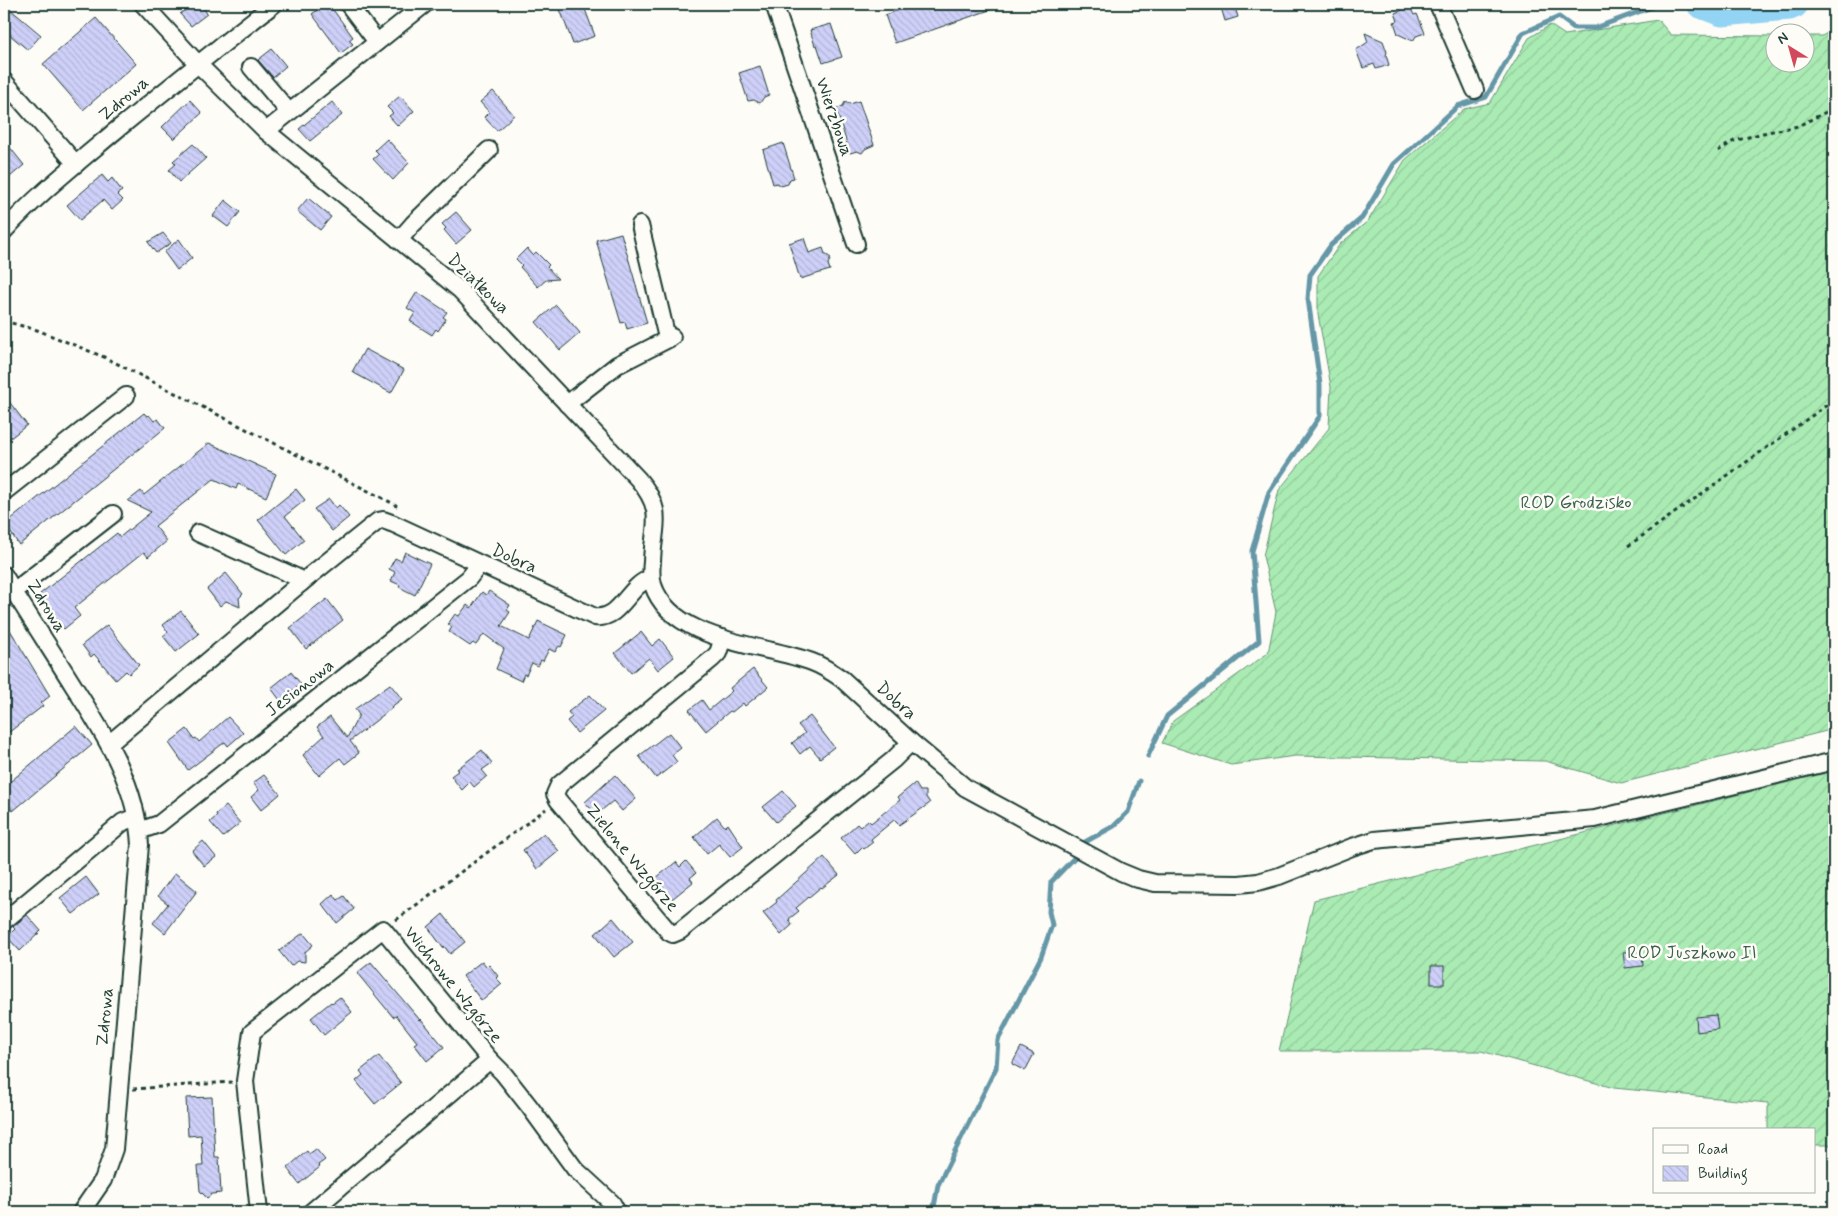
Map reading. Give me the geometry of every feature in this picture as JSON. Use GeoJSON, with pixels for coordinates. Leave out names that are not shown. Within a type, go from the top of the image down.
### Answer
{"type":"FeatureCollection","features":[{"type":"Feature","properties":{"kind":"street","name":"Działkowa"},"geometry":{"type":"LineString","coordinates":[[143,4],[197,64],[266,131],[460,290],[638,480],[652,499],[656,513],[657,526],[651,578]]}},
{"type":"Feature","properties":{"kind":"street","name":"Zdrowa"},"geometry":{"type":"LineString","coordinates":[[4,231],[21,213],[76,164],[197,64],[274,4]]}},
{"type":"Feature","properties":{"kind":"street"},"geometry":{"type":"LineString","coordinates":[[348,4],[377,42]]}},
{"type":"Feature","properties":{"kind":"street"},"geometry":{"type":"LineString","coordinates":[[266,131],[425,4]]}},
{"type":"Feature","properties":{"kind":"street","name":"Wierzbowa"},"geometry":{"type":"LineString","coordinates":[[774,4],[856,244]]}},
{"type":"Feature","properties":{"kind":"street"},"geometry":{"type":"LineString","coordinates":[[1438,4],[1475,90]]}},
{"type":"Feature","properties":{"kind":"street"},"geometry":{"type":"LineString","coordinates":[[251,67],[289,112]]}},
{"type":"Feature","properties":{"kind":"street"},"geometry":{"type":"LineString","coordinates":[[4,81],[76,164]]}},
{"type":"Feature","properties":{"kind":"street"},"geometry":{"type":"LineString","coordinates":[[399,240],[489,150]]}},
{"type":"Feature","properties":{"kind":"street"},"geometry":{"type":"LineString","coordinates":[[567,404],[617,365],[669,338],[640,225]]}},
{"type":"Feature","properties":{"kind":"street"},"geometry":{"type":"LineString","coordinates":[[4,492],[126,396]]}},
{"type":"Feature","properties":{"kind":"street"},"geometry":{"type":"LineString","coordinates":[[14,591],[113,514]]}},
{"type":"Feature","properties":{"kind":"street","name":"Dobra"},"geometry":{"type":"LineString","coordinates":[[110,743],[373,524],[383,520],[595,617],[601,618],[614,612],[637,585],[651,578],[655,590],[662,601],[675,616],[691,626],[723,638],[811,662],[831,671],[966,788],[1122,872],[1155,883],[1239,884],[1258,882],[1279,876],[1374,840],[1595,819],[1834,761]]}},
{"type":"Feature","properties":{"kind":"street"},"geometry":{"type":"LineString","coordinates":[[198,533],[296,577],[301,583]]}},
{"type":"Feature","properties":{"kind":"street","name":"Jesionowa"},"geometry":{"type":"LineString","coordinates":[[138,824],[159,824],[469,578],[480,565]]}},
{"type":"Feature","properties":{"kind":"street","name":"Zdrowa"},"geometry":{"type":"LineString","coordinates":[[4,575],[110,743],[126,779],[138,824],[140,845],[114,1149],[103,1180],[81,1212]]}},
{"type":"Feature","properties":{"kind":"street"},"geometry":{"type":"LineString","coordinates":[[558,800],[555,794],[560,785],[712,659],[718,653],[723,638]]}},
{"type":"Feature","properties":{"kind":"street","name":"Zielone Wzgórze"},"geometry":{"type":"LineString","coordinates":[[558,800],[672,934],[680,931],[893,760],[911,742]]}},
{"type":"Feature","properties":{"kind":"street"},"geometry":{"type":"LineString","coordinates":[[4,921],[123,822],[138,824]]}},
{"type":"Feature","properties":{"kind":"street","name":"Wichrowe Wzgórze"},"geometry":{"type":"LineString","coordinates":[[260,1212],[245,1081],[252,1032],[383,929],[490,1060],[311,1212]]}},
{"type":"Feature","properties":{"kind":"street"},"geometry":{"type":"LineString","coordinates":[[490,1060],[503,1073],[529,1106],[575,1169],[612,1203],[617,1212]]}},
{"type":"Feature","properties":{"kind":"path"},"geometry":{"type":"LineString","coordinates":[[1718,151],[1734,141],[1798,126],[1834,108]]}},
{"type":"Feature","properties":{"kind":"path"},"geometry":{"type":"LineString","coordinates":[[4,321],[37,330],[104,357],[396,505],[394,524]]}},
{"type":"Feature","properties":{"kind":"path"},"geometry":{"type":"LineString","coordinates":[[1628,546],[1834,400]]}},
{"type":"Feature","properties":{"kind":"path"},"geometry":{"type":"LineString","coordinates":[[383,929],[558,800]]}},
{"type":"Feature","properties":{"kind":"path"},"geometry":{"type":"LineString","coordinates":[[119,1090],[245,1081]]}},
{"type":"Feature","properties":{"kind":"green space","name":"ROD Grodzisko"},"geometry":{"type":"Polygon","coordinates":[[[1658,20],[1671,35],[1766,36],[1766,72],[1816,72],[1816,36],[1822,36],[1834,29],[1834,729],[1621,783],[1545,761],[1295,756],[1231,765],[1162,743],[1173,721],[1268,653],[1276,612],[1263,556],[1279,490],[1329,428],[1331,387],[1318,314],[1318,276],[1340,244],[1368,221],[1405,160],[1464,109],[1490,103],[1529,38],[1550,25],[1565,35],[1658,20]]]}},
{"type":"Feature","properties":{"kind":"green space","name":"ROD Juszkowo II"},"geometry":{"type":"Polygon","coordinates":[[[1834,771],[1834,1145],[1816,1145],[1816,1128],[1768,1128],[1768,1103],[1614,1088],[1481,1051],[1279,1051],[1314,900],[1834,771]]]}},
{"type":"Feature","properties":{"kind":"building"},"geometry":{"type":"Polygon","coordinates":[[[4,4],[41,35],[28,50],[4,30],[4,4]]]}},
{"type":"Feature","properties":{"kind":"building"},"geometry":{"type":"Polygon","coordinates":[[[193,4],[202,4],[207,14],[191,26],[180,14],[193,4]]]}},
{"type":"Feature","properties":{"kind":"building"},"geometry":{"type":"Polygon","coordinates":[[[558,4],[583,4],[595,36],[573,44],[558,4]]]}},
{"type":"Feature","properties":{"kind":"building"},"geometry":{"type":"Polygon","coordinates":[[[916,4],[1001,4],[1001,6],[895,43],[885,15],[916,4]]]}},
{"type":"Feature","properties":{"kind":"building"},"geometry":{"type":"Polygon","coordinates":[[[1220,4],[1234,4],[1238,17],[1225,21],[1220,4]]]}},
{"type":"Feature","properties":{"kind":"building"},"geometry":{"type":"Polygon","coordinates":[[[324,5],[327,10],[331,7],[353,37],[349,40],[353,44],[341,53],[312,14],[324,5]]]}},
{"type":"Feature","properties":{"kind":"building"},"geometry":{"type":"Polygon","coordinates":[[[1410,7],[1414,15],[1417,14],[1425,33],[1416,36],[1413,41],[1398,34],[1394,22],[1398,21],[1395,13],[1410,7]]]}},
{"type":"Feature","properties":{"kind":"building"},"geometry":{"type":"Polygon","coordinates":[[[96,18],[136,64],[83,110],[43,64],[96,18]]]}},
{"type":"Feature","properties":{"kind":"building"},"geometry":{"type":"Polygon","coordinates":[[[831,24],[842,57],[823,63],[810,30],[831,24]]]}},
{"type":"Feature","properties":{"kind":"building"},"geometry":{"type":"Polygon","coordinates":[[[1365,33],[1383,41],[1389,65],[1376,69],[1374,64],[1363,68],[1356,50],[1368,42],[1365,33]]]}},
{"type":"Feature","properties":{"kind":"building"},"geometry":{"type":"Polygon","coordinates":[[[272,49],[286,66],[273,77],[258,60],[272,49]]]}},
{"type":"Feature","properties":{"kind":"building"},"geometry":{"type":"Polygon","coordinates":[[[760,66],[769,95],[764,97],[760,103],[754,100],[748,101],[739,73],[760,66]]]}},
{"type":"Feature","properties":{"kind":"building"},"geometry":{"type":"Polygon","coordinates":[[[493,91],[514,115],[497,131],[484,117],[489,112],[480,102],[493,91]]]}},
{"type":"Feature","properties":{"kind":"building"},"geometry":{"type":"Polygon","coordinates":[[[400,96],[414,111],[398,126],[389,116],[393,113],[387,107],[400,96]]]}},
{"type":"Feature","properties":{"kind":"building"},"geometry":{"type":"Polygon","coordinates":[[[190,100],[202,113],[174,139],[162,127],[190,100]]]}},
{"type":"Feature","properties":{"kind":"building"},"geometry":{"type":"Polygon","coordinates":[[[859,101],[874,145],[865,149],[862,153],[857,151],[850,153],[836,109],[843,106],[845,102],[850,104],[859,101]]]}},
{"type":"Feature","properties":{"kind":"building"},"geometry":{"type":"Polygon","coordinates":[[[332,102],[342,115],[310,141],[299,129],[332,102]]]}},
{"type":"Feature","properties":{"kind":"building"},"geometry":{"type":"Polygon","coordinates":[[[387,139],[409,163],[393,180],[373,159],[379,154],[375,150],[387,139]]]}},
{"type":"Feature","properties":{"kind":"building"},"geometry":{"type":"Polygon","coordinates":[[[4,140],[24,165],[4,182],[4,140]]]}},
{"type":"Feature","properties":{"kind":"building"},"geometry":{"type":"Polygon","coordinates":[[[783,143],[794,178],[790,179],[788,184],[781,186],[777,183],[773,184],[763,150],[783,143]]]}},
{"type":"Feature","properties":{"kind":"building"},"geometry":{"type":"Polygon","coordinates":[[[193,144],[206,158],[179,182],[169,170],[176,164],[173,161],[193,144]]]}},
{"type":"Feature","properties":{"kind":"building"},"geometry":{"type":"Polygon","coordinates":[[[102,175],[108,182],[112,178],[122,191],[117,194],[123,200],[112,210],[103,200],[80,220],[67,205],[102,175]]]}},
{"type":"Feature","properties":{"kind":"building"},"geometry":{"type":"Polygon","coordinates":[[[308,198],[331,217],[320,230],[297,211],[308,198]]]}},
{"type":"Feature","properties":{"kind":"building"},"geometry":{"type":"Polygon","coordinates":[[[225,200],[240,212],[228,227],[213,216],[225,200]]]}},
{"type":"Feature","properties":{"kind":"building"},"geometry":{"type":"Polygon","coordinates":[[[456,212],[472,230],[456,244],[444,230],[446,228],[442,224],[456,212]]]}},
{"type":"Feature","properties":{"kind":"building"},"geometry":{"type":"Polygon","coordinates":[[[163,233],[171,243],[156,253],[148,242],[163,233]]]}},
{"type":"Feature","properties":{"kind":"building"},"geometry":{"type":"Polygon","coordinates":[[[621,233],[647,323],[627,329],[625,322],[621,323],[596,240],[621,233]]]}},
{"type":"Feature","properties":{"kind":"building"},"geometry":{"type":"Polygon","coordinates":[[[804,238],[809,253],[823,248],[825,254],[831,258],[828,264],[830,270],[800,279],[789,243],[804,238]]]}},
{"type":"Feature","properties":{"kind":"building"},"geometry":{"type":"Polygon","coordinates":[[[179,239],[192,258],[177,270],[164,252],[179,239]]]}},
{"type":"Feature","properties":{"kind":"building"},"geometry":{"type":"Polygon","coordinates":[[[527,248],[533,255],[536,252],[549,265],[547,267],[558,279],[546,280],[538,287],[520,267],[522,265],[516,259],[527,248]]]}},
{"type":"Feature","properties":{"kind":"building"},"geometry":{"type":"Polygon","coordinates":[[[417,292],[447,312],[443,317],[446,319],[438,331],[436,329],[432,335],[410,321],[415,313],[407,308],[417,292]]]}},
{"type":"Feature","properties":{"kind":"building"},"geometry":{"type":"Polygon","coordinates":[[[556,305],[580,333],[560,350],[536,322],[556,305]]]}},
{"type":"Feature","properties":{"kind":"building"},"geometry":{"type":"Polygon","coordinates":[[[365,349],[404,370],[391,393],[352,372],[365,349]]]}},
{"type":"Feature","properties":{"kind":"building"},"geometry":{"type":"Polygon","coordinates":[[[4,395],[27,425],[4,443],[4,395]]]}},
{"type":"Feature","properties":{"kind":"building"},"geometry":{"type":"Polygon","coordinates":[[[144,413],[147,416],[149,415],[154,421],[158,419],[165,428],[19,545],[5,524],[144,413]]]}},
{"type":"Feature","properties":{"kind":"building"},"geometry":{"type":"Polygon","coordinates":[[[209,443],[276,474],[266,497],[238,484],[236,489],[214,479],[155,526],[167,541],[148,557],[144,552],[74,608],[80,616],[64,629],[40,594],[117,533],[120,537],[151,512],[128,501],[141,491],[144,495],[209,443]]]}},
{"type":"Feature","properties":{"kind":"building"},"geometry":{"type":"Polygon","coordinates":[[[296,489],[305,500],[285,516],[304,540],[286,555],[258,520],[296,489]]]}},
{"type":"Feature","properties":{"kind":"building"},"geometry":{"type":"Polygon","coordinates":[[[329,499],[336,508],[339,505],[349,517],[332,531],[314,509],[329,499]]]}},
{"type":"Feature","properties":{"kind":"building"},"geometry":{"type":"Polygon","coordinates":[[[405,552],[430,564],[415,595],[391,581],[395,572],[389,569],[395,558],[401,561],[405,552]]]}},
{"type":"Feature","properties":{"kind":"building"},"geometry":{"type":"Polygon","coordinates":[[[226,573],[243,594],[239,598],[240,607],[226,601],[220,606],[207,589],[226,573]]]}},
{"type":"Feature","properties":{"kind":"building"},"geometry":{"type":"Polygon","coordinates":[[[489,591],[510,605],[507,610],[510,612],[501,626],[529,640],[538,621],[567,635],[561,647],[559,646],[555,652],[549,649],[538,666],[532,663],[521,681],[496,669],[504,649],[484,634],[476,645],[473,643],[470,646],[449,632],[452,627],[448,624],[455,614],[459,616],[467,605],[471,608],[482,592],[486,595],[489,591]]]}},
{"type":"Feature","properties":{"kind":"building"},"geometry":{"type":"Polygon","coordinates":[[[327,599],[343,620],[306,649],[290,628],[327,599]]]}},
{"type":"Feature","properties":{"kind":"building"},"geometry":{"type":"Polygon","coordinates":[[[181,611],[199,634],[176,652],[163,636],[168,632],[163,625],[181,611]]]}},
{"type":"Feature","properties":{"kind":"building"},"geometry":{"type":"Polygon","coordinates":[[[4,620],[50,696],[41,703],[43,706],[4,736],[4,620]]]}},
{"type":"Feature","properties":{"kind":"building"},"geometry":{"type":"Polygon","coordinates":[[[107,625],[139,665],[129,674],[126,671],[116,680],[94,654],[91,657],[82,645],[107,625]]]}},
{"type":"Feature","properties":{"kind":"building"},"geometry":{"type":"Polygon","coordinates":[[[641,632],[652,646],[660,639],[674,657],[658,670],[649,658],[631,673],[615,653],[641,632]]]}},
{"type":"Feature","properties":{"kind":"building"},"geometry":{"type":"Polygon","coordinates":[[[753,669],[768,687],[745,706],[743,703],[732,712],[730,711],[706,731],[689,710],[702,700],[709,710],[732,691],[730,688],[753,669]]]}},
{"type":"Feature","properties":{"kind":"building"},"geometry":{"type":"Polygon","coordinates":[[[291,672],[301,684],[280,700],[271,688],[291,672]]]}},
{"type":"Feature","properties":{"kind":"building"},"geometry":{"type":"Polygon","coordinates":[[[390,684],[402,699],[350,741],[359,753],[345,764],[340,758],[319,776],[303,755],[324,736],[317,727],[330,717],[347,738],[359,715],[355,709],[390,684]]]}},
{"type":"Feature","properties":{"kind":"building"},"geometry":{"type":"Polygon","coordinates":[[[590,695],[604,711],[577,733],[567,721],[572,717],[568,712],[590,695]]]}},
{"type":"Feature","properties":{"kind":"building"},"geometry":{"type":"Polygon","coordinates":[[[810,716],[834,747],[820,758],[810,746],[800,754],[792,743],[805,733],[798,725],[810,716]]]}},
{"type":"Feature","properties":{"kind":"building"},"geometry":{"type":"Polygon","coordinates":[[[228,717],[243,733],[228,746],[225,742],[188,770],[169,743],[187,729],[194,739],[196,738],[199,742],[228,717]]]}},
{"type":"Feature","properties":{"kind":"building"},"geometry":{"type":"Polygon","coordinates":[[[76,726],[92,745],[13,811],[4,800],[4,787],[76,726]]]}},
{"type":"Feature","properties":{"kind":"building"},"geometry":{"type":"Polygon","coordinates":[[[669,733],[681,748],[672,755],[677,762],[656,778],[639,756],[669,733]]]}},
{"type":"Feature","properties":{"kind":"building"},"geometry":{"type":"Polygon","coordinates":[[[482,750],[492,763],[482,770],[487,776],[474,787],[470,782],[462,790],[451,776],[459,770],[457,769],[482,750]]]}},
{"type":"Feature","properties":{"kind":"building"},"geometry":{"type":"Polygon","coordinates":[[[264,775],[280,794],[261,810],[251,797],[259,790],[253,783],[264,775]]]}},
{"type":"Feature","properties":{"kind":"building"},"geometry":{"type":"Polygon","coordinates":[[[615,775],[636,799],[622,811],[613,801],[596,815],[585,802],[615,775]]]}},
{"type":"Feature","properties":{"kind":"building"},"geometry":{"type":"Polygon","coordinates":[[[915,783],[920,791],[926,791],[926,797],[930,803],[899,825],[894,820],[871,839],[873,842],[864,849],[862,847],[855,854],[841,838],[857,824],[860,827],[868,820],[871,823],[900,800],[898,797],[915,783]]]}},
{"type":"Feature","properties":{"kind":"building"},"geometry":{"type":"Polygon","coordinates":[[[783,791],[796,806],[776,822],[763,807],[783,791]]]}},
{"type":"Feature","properties":{"kind":"building"},"geometry":{"type":"Polygon","coordinates":[[[226,806],[240,823],[223,837],[210,822],[226,806]]]}},
{"type":"Feature","properties":{"kind":"building"},"geometry":{"type":"Polygon","coordinates":[[[717,817],[725,827],[728,824],[743,847],[730,857],[719,844],[707,854],[694,837],[717,817]]]}},
{"type":"Feature","properties":{"kind":"building"},"geometry":{"type":"Polygon","coordinates":[[[544,833],[559,851],[537,869],[523,850],[544,833]]]}},
{"type":"Feature","properties":{"kind":"building"},"geometry":{"type":"Polygon","coordinates":[[[203,841],[216,857],[204,866],[192,851],[203,841]]]}},
{"type":"Feature","properties":{"kind":"building"},"geometry":{"type":"Polygon","coordinates":[[[824,857],[839,875],[796,908],[799,911],[789,919],[792,925],[781,935],[763,913],[824,857]]]}},
{"type":"Feature","properties":{"kind":"building"},"geometry":{"type":"Polygon","coordinates":[[[686,861],[696,873],[690,878],[693,882],[672,899],[656,878],[676,862],[680,867],[686,861]]]}},
{"type":"Feature","properties":{"kind":"building"},"geometry":{"type":"Polygon","coordinates":[[[175,873],[197,891],[165,933],[153,923],[168,904],[158,896],[175,873]]]}},
{"type":"Feature","properties":{"kind":"building"},"geometry":{"type":"Polygon","coordinates":[[[86,877],[99,894],[73,914],[60,898],[86,877]]]}},
{"type":"Feature","properties":{"kind":"building"},"geometry":{"type":"Polygon","coordinates":[[[333,894],[338,900],[344,896],[354,909],[337,923],[322,904],[333,894]]]}},
{"type":"Feature","properties":{"kind":"building"},"geometry":{"type":"Polygon","coordinates":[[[443,914],[465,942],[450,954],[444,946],[443,948],[428,927],[443,914]]]}},
{"type":"Feature","properties":{"kind":"building"},"geometry":{"type":"Polygon","coordinates":[[[27,915],[41,931],[20,951],[7,937],[15,929],[13,927],[27,915]]]}},
{"type":"Feature","properties":{"kind":"building"},"geometry":{"type":"Polygon","coordinates":[[[613,918],[633,942],[614,957],[595,934],[613,918]]]}},
{"type":"Feature","properties":{"kind":"building"},"geometry":{"type":"Polygon","coordinates":[[[303,933],[313,945],[305,952],[305,962],[297,961],[291,966],[279,951],[303,933]]]}},
{"type":"Feature","properties":{"kind":"building"},"geometry":{"type":"Polygon","coordinates":[[[1642,951],[1643,966],[1625,968],[1623,952],[1642,951]]]}},
{"type":"Feature","properties":{"kind":"building"},"geometry":{"type":"Polygon","coordinates":[[[482,961],[487,967],[489,965],[498,976],[496,978],[502,984],[483,1000],[480,999],[463,976],[482,961]]]}},
{"type":"Feature","properties":{"kind":"building"},"geometry":{"type":"Polygon","coordinates":[[[371,962],[444,1047],[427,1061],[414,1044],[417,1042],[396,1015],[393,1017],[357,973],[371,962]]]}},
{"type":"Feature","properties":{"kind":"building"},"geometry":{"type":"Polygon","coordinates":[[[1431,966],[1444,966],[1444,984],[1431,984],[1431,966]]]}},
{"type":"Feature","properties":{"kind":"building"},"geometry":{"type":"Polygon","coordinates":[[[340,997],[352,1012],[324,1035],[311,1018],[340,997]]]}},
{"type":"Feature","properties":{"kind":"building"},"geometry":{"type":"Polygon","coordinates":[[[1716,1015],[1718,1029],[1697,1032],[1696,1017],[1716,1015]]]}},
{"type":"Feature","properties":{"kind":"building"},"geometry":{"type":"Polygon","coordinates":[[[1021,1047],[1034,1054],[1025,1071],[1012,1064],[1021,1047]]]}},
{"type":"Feature","properties":{"kind":"building"},"geometry":{"type":"Polygon","coordinates":[[[379,1056],[401,1083],[375,1104],[356,1081],[363,1075],[360,1071],[379,1056]]]}},
{"type":"Feature","properties":{"kind":"building"},"geometry":{"type":"Polygon","coordinates":[[[212,1097],[215,1157],[219,1157],[221,1193],[212,1194],[207,1198],[200,1191],[198,1166],[203,1166],[201,1135],[188,1136],[186,1098],[212,1097]]]}},
{"type":"Feature","properties":{"kind":"building"},"geometry":{"type":"Polygon","coordinates":[[[316,1149],[325,1160],[318,1165],[320,1167],[299,1184],[287,1168],[307,1151],[309,1154],[316,1149]]]}},
{"type":"Feature","properties":{"kind":"waterway"},"geometry":{"type":"LineString","coordinates":[[1148,756],[1167,716],[1259,641],[1252,551],[1269,492],[1320,416],[1320,384],[1308,299],[1310,275],[1331,245],[1362,218],[1394,164],[1458,106],[1486,97],[1523,33],[1559,17],[1574,28],[1595,28],[1660,4]]}},
{"type":"Feature","properties":{"kind":"waterway"},"geometry":{"type":"LineString","coordinates":[[1701,4],[1722,12],[1794,4]]}},
{"type":"Feature","properties":{"kind":"waterway"},"geometry":{"type":"LineString","coordinates":[[1085,842],[1114,826],[1128,812],[1139,781]]}},
{"type":"Feature","properties":{"kind":"waterway"},"geometry":{"type":"LineString","coordinates":[[933,1212],[938,1185],[996,1068],[998,1040],[1041,957],[1052,925],[1049,912],[1051,882],[1076,856]]}}]}
